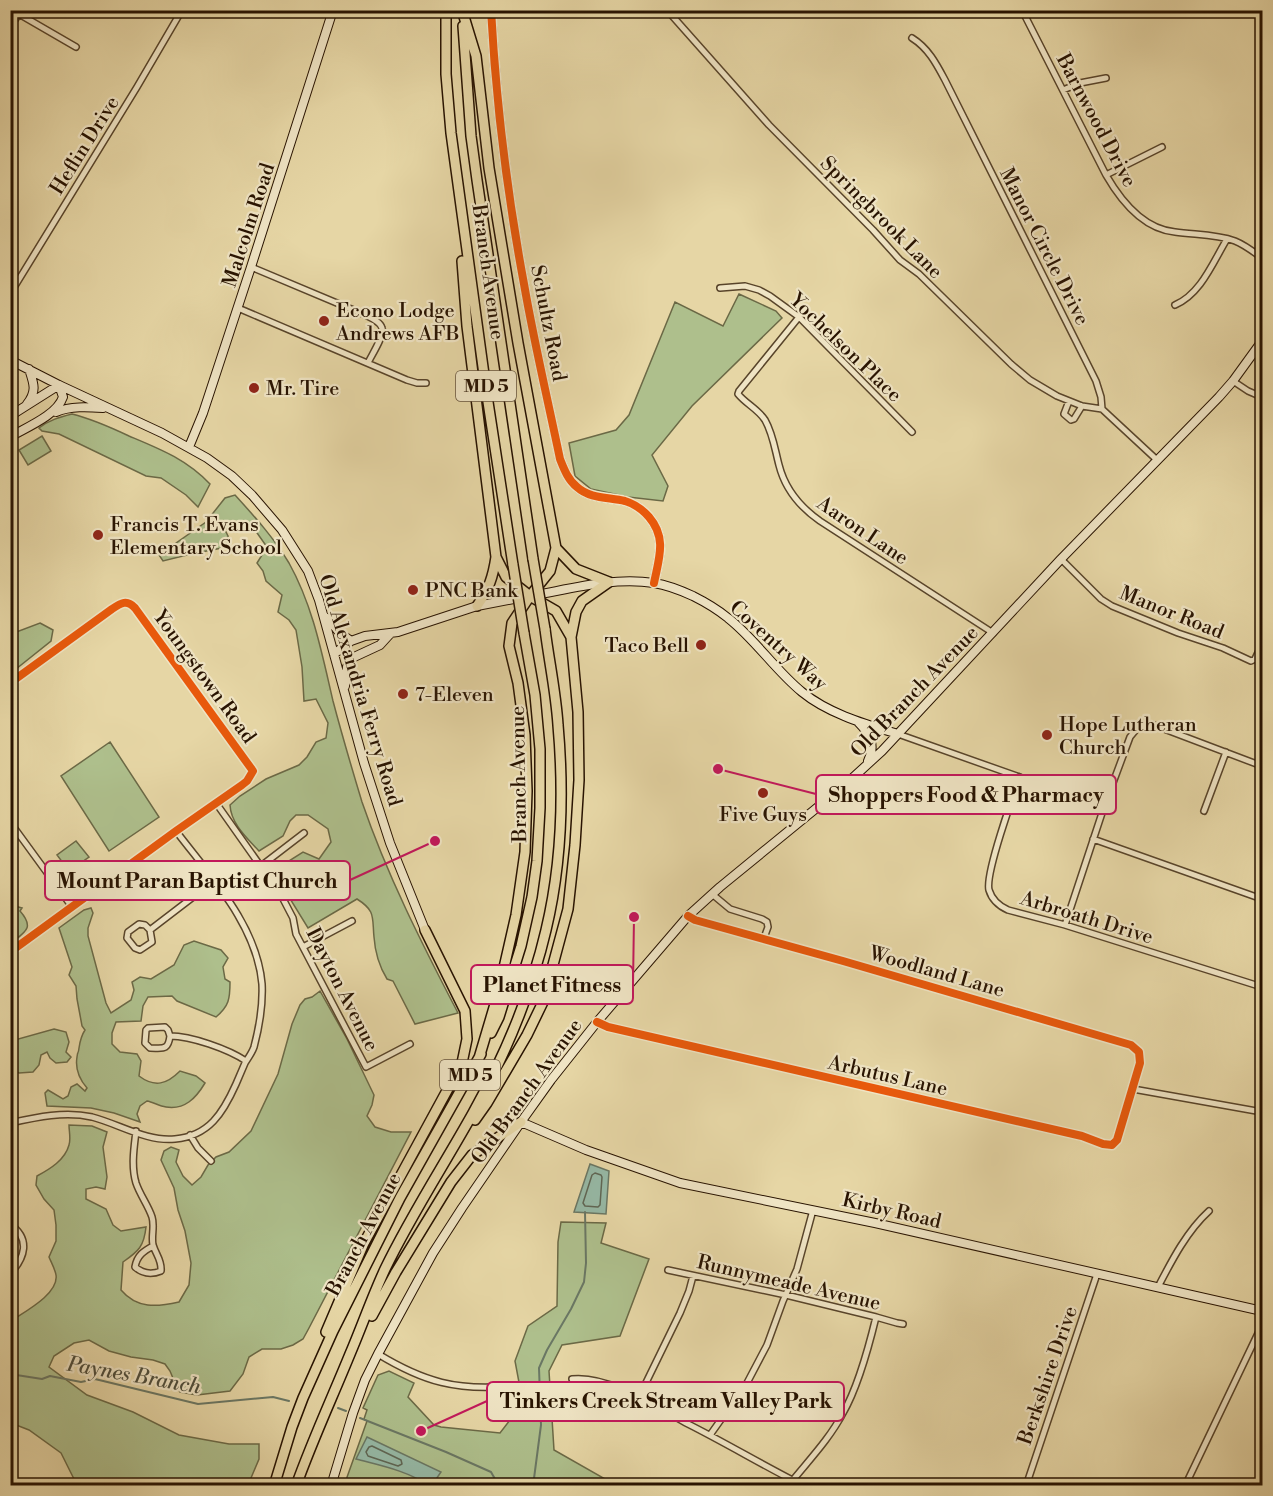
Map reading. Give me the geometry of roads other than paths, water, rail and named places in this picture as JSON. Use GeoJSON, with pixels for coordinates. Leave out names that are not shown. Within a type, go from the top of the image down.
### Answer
{"type":"FeatureCollection","features":[{"type":"Feature","properties":{"kind":"highway","name":"Branch Avenue"},"geometry":{"type":"LineString","coordinates":[[274,1485],[290,1431],[326,1344],[400,1198],[479,1058],[499,1017],[521,946],[537,861],[540,749],[535,695],[513,566],[451,133],[446,74],[446,10]]}},
{"type":"Feature","properties":{"kind":"highway","name":"Branch Avenue"},"geometry":{"type":"LineString","coordinates":[[296,1485],[385,1269],[474,1111],[524,1007],[550,909],[558,859],[562,808],[558,722],[471,136],[462,10]]}},
{"type":"Feature","properties":{"kind":"highway"},"geometry":{"type":"LineString","coordinates":[[462,10],[476,56],[489,168],[518,343],[556,548],[550,571],[512,623],[509,646],[518,682],[525,735],[527,791],[525,852],[516,915],[498,994],[479,1058]]}},
{"type":"Feature","properties":{"kind":"highway"},"geometry":{"type":"LineString","coordinates":[[462,207],[462,258],[467,326],[496,557],[493,577],[477,606]]}},
{"type":"Feature","properties":{"kind":"highway"},"geometry":{"type":"LineString","coordinates":[[556,548],[576,569],[609,582]]}},
{"type":"Feature","properties":{"kind":"highway"},"geometry":{"type":"LineString","coordinates":[[496,557],[506,577],[530,596],[556,611],[571,637]]}},
{"type":"Feature","properties":{"kind":"highway"},"geometry":{"type":"LineString","coordinates":[[444,1165],[487,1103],[527,1035],[543,1002],[568,909],[575,845],[579,780],[578,712],[571,637],[576,612],[582,601],[609,582]]}},
{"type":"Feature","properties":{"kind":"highway"},"geometry":{"type":"LineString","coordinates":[[303,1398],[320,1345],[364,1243],[462,1063],[467,1039],[465,1011],[425,930]]}},
{"type":"Feature","properties":{"kind":"highway"},"geometry":{"type":"LineString","coordinates":[[350,1355],[396,1272],[451,1182],[472,1155],[521,1122]]}},
{"type":"Feature","properties":{"kind":"main road","name":"Malcolm Road"},"geometry":{"type":"LineString","coordinates":[[189,447],[203,413],[238,308],[333,10]]}},
{"type":"Feature","properties":{"kind":"main road","name":"Schultz Road"},"geometry":{"type":"LineString","coordinates":[[491,10],[494,61],[511,206],[524,284],[560,459],[568,477],[577,488],[592,496],[627,502],[645,512],[660,536],[660,554],[654,583]]}},
{"type":"Feature","properties":{"kind":"main road","name":"Old Branch Avenue"},"geometry":{"type":"LineString","coordinates":[[331,1485],[358,1398],[378,1354],[442,1238],[551,1080],[597,1022],[688,916],[866,766],[898,734],[1061,559],[1220,397],[1263,341]]}},
{"type":"Feature","properties":{"kind":"main road","name":"Old Alexandria Ferry Road"},"geometry":{"type":"LineString","coordinates":[[10,360],[189,447],[232,476],[282,530],[308,571],[324,614],[364,763],[387,832],[425,930]]}},
{"type":"Feature","properties":{"kind":"main road"},"geometry":{"type":"LineString","coordinates":[[26,407],[34,392],[29,369]]}},
{"type":"Feature","properties":{"kind":"main road"},"geometry":{"type":"LineString","coordinates":[[10,416],[59,385],[63,397],[59,406],[10,437]]}},
{"type":"Feature","properties":{"kind":"main road"},"geometry":{"type":"LineString","coordinates":[[51,413],[87,406],[108,408]]}},
{"type":"Feature","properties":{"kind":"main road","name":"Coventry Way"},"geometry":{"type":"LineString","coordinates":[[334,654],[351,641],[365,636],[390,634],[477,606],[609,582],[654,583],[685,593],[715,609],[734,623],[802,693],[825,708],[898,734]]}},
{"type":"Feature","properties":{"kind":"main road"},"geometry":{"type":"LineString","coordinates":[[324,614],[340,633],[351,641]]}},
{"type":"Feature","properties":{"kind":"main road","name":"Coventry Way"},"geometry":{"type":"LineString","coordinates":[[344,691],[347,667],[352,658],[380,645],[390,634]]}},
{"type":"Feature","properties":{"kind":"main road"},"geometry":{"type":"LineString","coordinates":[[334,654],[364,654]]}},
{"type":"Feature","properties":{"kind":"main road"},"geometry":{"type":"LineString","coordinates":[[857,721],[868,731],[873,746],[866,766]]}},
{"type":"Feature","properties":{"kind":"main road","name":"Kirby Road"},"geometry":{"type":"LineString","coordinates":[[521,1122],[586,1150],[680,1183],[813,1210],[1263,1311]]}},
{"type":"Feature","properties":{"kind":"street","name":"Heflin Drive"},"geometry":{"type":"LineString","coordinates":[[10,294],[182,10]]}},
{"type":"Feature","properties":{"kind":"street","name":"Springbrook Lane"},"geometry":{"type":"LineString","coordinates":[[667,10],[770,125],[900,260],[919,274],[1011,364],[1044,388],[1069,401],[1102,409]]}},
{"type":"Feature","properties":{"kind":"street","name":"Barnwood Drive"},"geometry":{"type":"LineString","coordinates":[[1022,10],[1106,175],[1126,206],[1156,227],[1169,232],[1213,235],[1240,243],[1263,258]]}},
{"type":"Feature","properties":{"kind":"street"},"geometry":{"type":"LineString","coordinates":[[10,27],[19,14],[76,47]]}},
{"type":"Feature","properties":{"kind":"street","name":"Manor Circle Drive"},"geometry":{"type":"LineString","coordinates":[[912,38],[928,51],[945,80],[1096,381],[1102,409]]}},
{"type":"Feature","properties":{"kind":"street"},"geometry":{"type":"LineString","coordinates":[[1063,90],[1080,83],[1106,78]]}},
{"type":"Feature","properties":{"kind":"street"},"geometry":{"type":"LineString","coordinates":[[1106,175],[1162,147]]}},
{"type":"Feature","properties":{"kind":"street"},"geometry":{"type":"LineString","coordinates":[[1175,305],[1191,295],[1227,239]]}},
{"type":"Feature","properties":{"kind":"street"},"geometry":{"type":"LineString","coordinates":[[251,267],[363,314],[382,326],[381,338],[368,363]]}},
{"type":"Feature","properties":{"kind":"street","name":"Yochelson Place"},"geometry":{"type":"LineString","coordinates":[[720,288],[745,286],[759,290],[799,317],[912,432]]}},
{"type":"Feature","properties":{"kind":"street"},"geometry":{"type":"LineString","coordinates":[[238,308],[407,380],[426,383]]}},
{"type":"Feature","properties":{"kind":"street","name":"Aaron Lane"},"geometry":{"type":"LineString","coordinates":[[799,317],[738,394],[764,418],[771,432],[782,475],[792,494],[803,507],[825,524],[993,633]]}},
{"type":"Feature","properties":{"kind":"street"},"geometry":{"type":"LineString","coordinates":[[1233,381],[1263,397]]}},
{"type":"Feature","properties":{"kind":"street"},"geometry":{"type":"LineString","coordinates":[[1069,401],[1064,414],[1071,420],[1074,420],[1082,406]]}},
{"type":"Feature","properties":{"kind":"street"},"geometry":{"type":"LineString","coordinates":[[1102,409],[1157,460]]}},
{"type":"Feature","properties":{"kind":"street","name":"Manor Road"},"geometry":{"type":"LineString","coordinates":[[1061,559],[1101,599],[1112,606],[1251,661],[1263,644]]}},
{"type":"Feature","properties":{"kind":"street","name":"Youngstown Road"},"geometry":{"type":"LineString","coordinates":[[10,683],[112,609],[128,602],[135,608],[253,771],[247,781],[216,803]]}},
{"type":"Feature","properties":{"kind":"street"},"geometry":{"type":"LineString","coordinates":[[1065,925],[1104,807],[1128,744],[1137,727],[1151,724],[1263,766]]}},
{"type":"Feature","properties":{"kind":"street","name":"Coventry Way"},"geometry":{"type":"LineString","coordinates":[[898,734],[1104,807]]}},
{"type":"Feature","properties":{"kind":"street"},"geometry":{"type":"LineString","coordinates":[[1204,811],[1226,752]]}},
{"type":"Feature","properties":{"kind":"street","name":"Arbroath Drive"},"geometry":{"type":"LineString","coordinates":[[1020,777],[988,881],[988,889],[994,901],[1008,910],[1065,925],[1263,987]]}},
{"type":"Feature","properties":{"kind":"street"},"geometry":{"type":"LineString","coordinates":[[10,952],[216,803]]}},
{"type":"Feature","properties":{"kind":"street","name":"Dayton Avenue"},"geometry":{"type":"LineString","coordinates":[[216,803],[275,886],[290,912],[296,934],[366,1067],[410,1044]]}},
{"type":"Feature","properties":{"kind":"street"},"geometry":{"type":"LineString","coordinates":[[10,822],[72,907]]}},
{"type":"Feature","properties":{"kind":"street"},"geometry":{"type":"LineString","coordinates":[[10,1123],[51,1116],[77,1115],[91,1117],[152,1137],[176,1139],[190,1136],[207,1128],[221,1114],[229,1100],[253,1051],[262,999],[260,975],[253,946],[244,927],[214,881],[176,831]]}},
{"type":"Feature","properties":{"kind":"street"},"geometry":{"type":"LineString","coordinates":[[261,866],[304,833]]}},
{"type":"Feature","properties":{"kind":"street"},"geometry":{"type":"LineString","coordinates":[[1093,839],[1263,899]]}},
{"type":"Feature","properties":{"kind":"street"},"geometry":{"type":"LineString","coordinates":[[150,930],[214,881]]}},
{"type":"Feature","properties":{"kind":"street"},"geometry":{"type":"LineString","coordinates":[[712,894],[730,909],[767,922],[768,927],[764,938]]}},
{"type":"Feature","properties":{"kind":"street","name":"Woodland Lane"},"geometry":{"type":"LineString","coordinates":[[688,916],[695,920],[1123,1042],[1136,1049],[1140,1056],[1133,1089]]}},
{"type":"Feature","properties":{"kind":"street"},"geometry":{"type":"LineString","coordinates":[[303,947],[352,921]]}},
{"type":"Feature","properties":{"kind":"street"},"geometry":{"type":"LineString","coordinates":[[139,924],[145,925],[150,930],[152,942],[140,950],[135,948],[127,938],[128,932],[139,924]]}},
{"type":"Feature","properties":{"kind":"street","name":"Arbutus Lane"},"geometry":{"type":"LineString","coordinates":[[597,1022],[608,1027],[711,1052],[1082,1136],[1103,1144],[1112,1145],[1117,1140],[1133,1089]]}},
{"type":"Feature","properties":{"kind":"street"},"geometry":{"type":"LineString","coordinates":[[165,1027],[170,1035],[168,1044],[163,1048],[150,1048],[145,1043],[148,1028],[165,1027]]}},
{"type":"Feature","properties":{"kind":"street"},"geometry":{"type":"LineString","coordinates":[[170,1035],[207,1043],[246,1062]]}},
{"type":"Feature","properties":{"kind":"street"},"geometry":{"type":"LineString","coordinates":[[1133,1089],[1263,1112]]}},
{"type":"Feature","properties":{"kind":"street"},"geometry":{"type":"LineString","coordinates":[[136,1131],[134,1176],[151,1214],[153,1246],[162,1263],[161,1271],[153,1274],[140,1272],[135,1267],[136,1260],[153,1246]]}},
{"type":"Feature","properties":{"kind":"street"},"geometry":{"type":"LineString","coordinates":[[190,1136],[211,1161]]}},
{"type":"Feature","properties":{"kind":"street"},"geometry":{"type":"LineString","coordinates":[[710,1435],[747,1383],[767,1345],[797,1269],[813,1210]]}},
{"type":"Feature","properties":{"kind":"street"},"geometry":{"type":"LineString","coordinates":[[1158,1287],[1189,1234],[1209,1211]]}},
{"type":"Feature","properties":{"kind":"street"},"geometry":{"type":"LineString","coordinates":[[10,1224],[20,1232],[24,1245],[19,1263],[10,1274]]}},
{"type":"Feature","properties":{"kind":"street","name":"Runnymeade Avenue"},"geometry":{"type":"LineString","coordinates":[[668,1270],[786,1295],[903,1324]]}},
{"type":"Feature","properties":{"kind":"street","name":"Berkshire Drive"},"geometry":{"type":"LineString","coordinates":[[1026,1485],[1097,1274]]}},
{"type":"Feature","properties":{"kind":"street"},"geometry":{"type":"LineString","coordinates":[[639,1397],[680,1313],[693,1276]]}},
{"type":"Feature","properties":{"kind":"street"},"geometry":{"type":"LineString","coordinates":[[793,1480],[843,1413],[852,1393],[876,1317]]}},
{"type":"Feature","properties":{"kind":"street"},"geometry":{"type":"LineString","coordinates":[[1185,1485],[1263,1325]]}},
{"type":"Feature","properties":{"kind":"street"},"geometry":{"type":"LineString","coordinates":[[378,1354],[411,1373],[439,1383],[479,1388],[511,1386]]}},
{"type":"Feature","properties":{"kind":"street"},"geometry":{"type":"LineString","coordinates":[[572,1379],[598,1381],[639,1397],[804,1485]]}},
{"type":"Feature","properties":{"kind":"water"},"geometry":{"type":"Polygon","coordinates":[[[590,1164],[609,1171],[606,1214],[574,1212],[590,1164]]]}},
{"type":"Feature","properties":{"kind":"water"},"geometry":{"type":"Polygon","coordinates":[[[367,1437],[441,1472],[432,1485],[427,1485],[402,1472],[356,1459],[367,1437]]]}},
{"type":"Feature","properties":{"kind":"waterway"},"geometry":{"type":"LineString","coordinates":[[533,1486],[541,1425],[539,1368],[584,1282],[585,1212]]}},
{"type":"Feature","properties":{"kind":"waterway","name":"Paynes Branch"},"geometry":{"type":"LineString","coordinates":[[10,1374],[42,1379],[50,1376],[81,1382],[95,1379],[198,1404],[273,1397],[289,1401]]}},
{"type":"Feature","properties":{"kind":"waterway","name":"Paynes Branch"},"geometry":{"type":"LineString","coordinates":[[338,1408],[346,1411]]}},
{"type":"Feature","properties":{"kind":"waterway","name":"Paynes Branch"},"geometry":{"type":"LineString","coordinates":[[360,1418],[491,1472],[499,1486]]}},
{"type":"Feature","properties":{"kind":"place","name":"Econo Lodge Andrews AFB"},"geometry":{"type":"Point","coordinates":[324,321]}},
{"type":"Feature","properties":{"kind":"place","name":"Mr. Tire"},"geometry":{"type":"Point","coordinates":[254,388]}},
{"type":"Feature","properties":{"kind":"place","name":"Francis T. Evans Elementary School"},"geometry":{"type":"Point","coordinates":[98,535]}},
{"type":"Feature","properties":{"kind":"place","name":"PNC Bank"},"geometry":{"type":"Point","coordinates":[413,590]}},
{"type":"Feature","properties":{"kind":"place","name":"Taco Bell"},"geometry":{"type":"Point","coordinates":[701,645]}},
{"type":"Feature","properties":{"kind":"place","name":"7-Eleven"},"geometry":{"type":"Point","coordinates":[403,694]}},
{"type":"Feature","properties":{"kind":"place","name":"Hope Lutheran Church"},"geometry":{"type":"Point","coordinates":[1047,735]}},
{"type":"Feature","properties":{"kind":"place","name":"Shoppers Food & Pharmacy"},"geometry":{"type":"Point","coordinates":[718,769]}},
{"type":"Feature","properties":{"kind":"place","name":"Five Guys"},"geometry":{"type":"Point","coordinates":[763,793]}},
{"type":"Feature","properties":{"kind":"place","name":"Mount Paran Baptist Church"},"geometry":{"type":"Point","coordinates":[435,841]}},
{"type":"Feature","properties":{"kind":"place","name":"Planet Fitness"},"geometry":{"type":"Point","coordinates":[634,917]}},
{"type":"Feature","properties":{"kind":"place","name":"Tinkers Creek Stream Valley Park"},"geometry":{"type":"Point","coordinates":[421,1431]}}]}
